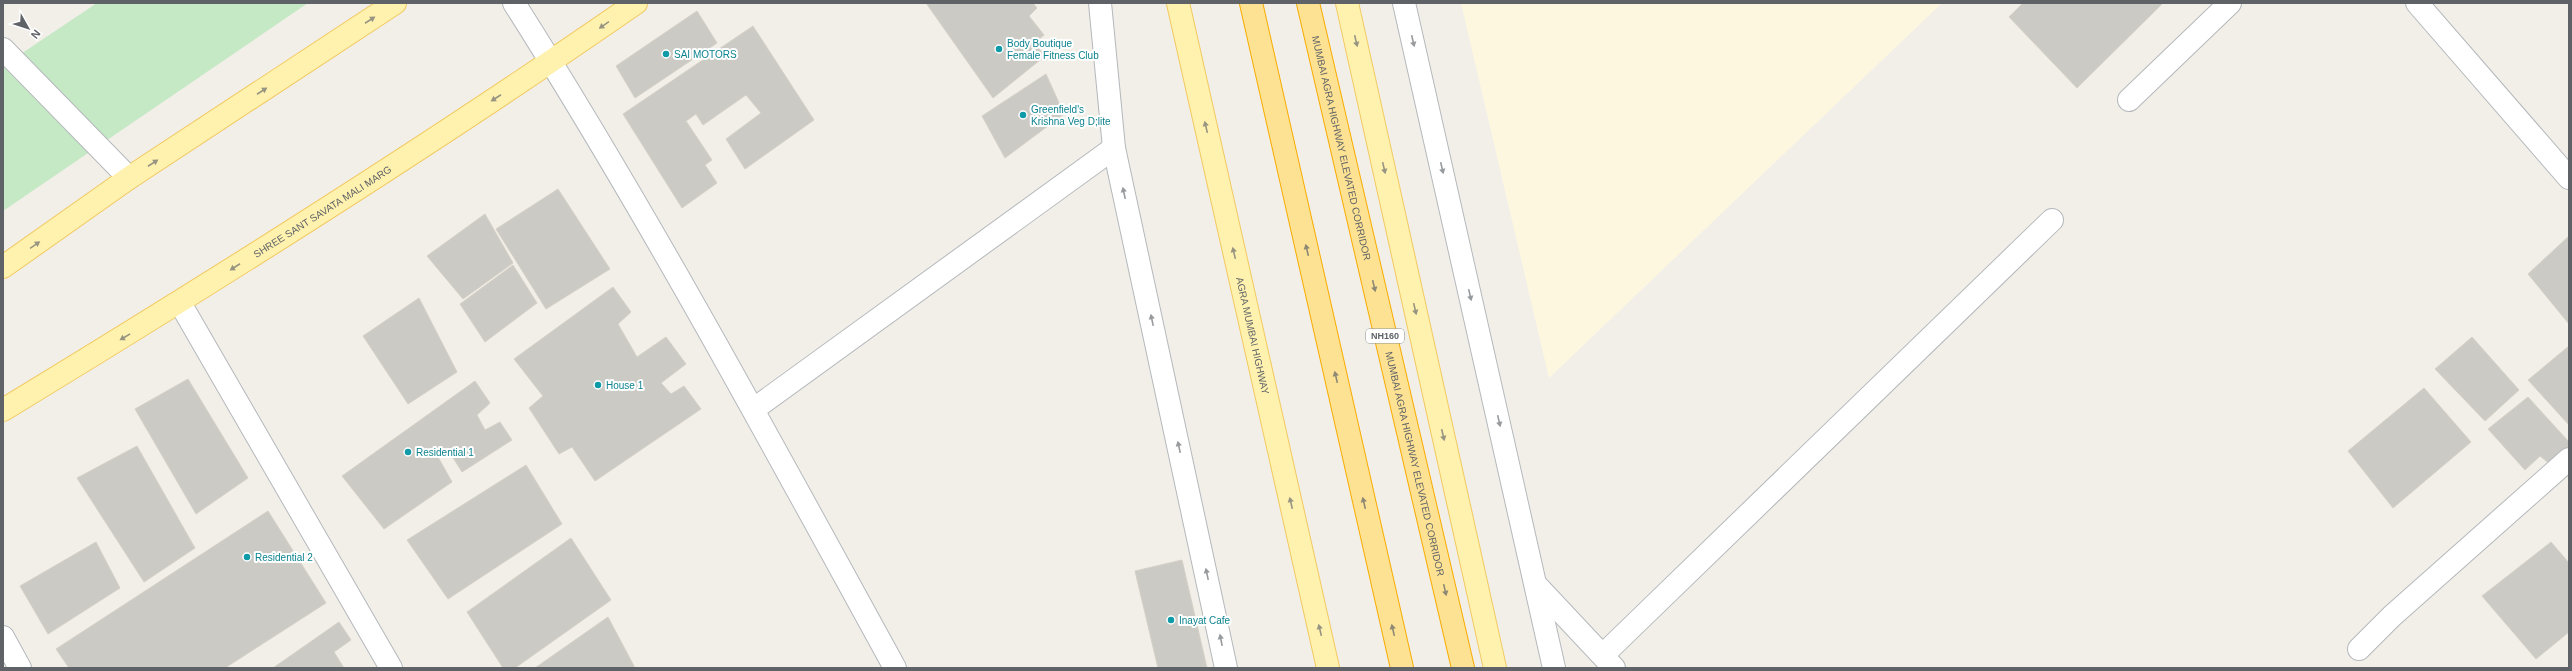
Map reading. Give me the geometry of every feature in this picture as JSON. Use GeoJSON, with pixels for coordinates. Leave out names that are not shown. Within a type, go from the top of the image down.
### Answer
{"type":"FeatureCollection","features":[{"type":"Feature","properties":{"kind":"highway"},"geometry":{"type":"LineString","coordinates":[[1251,3],[1402,668]]}},
{"type":"Feature","properties":{"kind":"highway","name":"MUMBAI AGRA HIGHWAY ELEVATED CORRIDOR"},"geometry":{"type":"LineString","coordinates":[[1308,3],[1463,668]]}},
{"type":"Feature","properties":{"kind":"main road"},"geometry":{"type":"LineString","coordinates":[[3,267],[129,178],[395,3]]}},
{"type":"Feature","properties":{"kind":"main road","name":"SHREE SANT SAVATA MALI MARG"},"geometry":{"type":"LineString","coordinates":[[3,410],[180,303],[552,62],[636,3]]}},
{"type":"Feature","properties":{"kind":"main road","name":"AGRA MUMBAI HIGHWAY"},"geometry":{"type":"LineString","coordinates":[[1178,3],[1328,668]]}},
{"type":"Feature","properties":{"kind":"main road"},"geometry":{"type":"LineString","coordinates":[[1347,3],[1495,668]]}},
{"type":"Feature","properties":{"kind":"street"},"geometry":{"type":"LineString","coordinates":[[514,3],[552,62],[727,360],[895,668]]}},
{"type":"Feature","properties":{"kind":"street"},"geometry":{"type":"LineString","coordinates":[[1100,3],[1114,148],[1226,668]]}},
{"type":"Feature","properties":{"kind":"street"},"geometry":{"type":"LineString","coordinates":[[1404,3],[1538,587],[1554,668]]}},
{"type":"Feature","properties":{"kind":"street"},"geometry":{"type":"LineString","coordinates":[[2129,100],[2230,3]]}},
{"type":"Feature","properties":{"kind":"street"},"geometry":{"type":"LineString","coordinates":[[2417,3],[2569,178]]}},
{"type":"Feature","properties":{"kind":"street"},"geometry":{"type":"LineString","coordinates":[[3,49],[129,178]]}},
{"type":"Feature","properties":{"kind":"street"},"geometry":{"type":"LineString","coordinates":[[754,409],[1114,148]]}},
{"type":"Feature","properties":{"kind":"street"},"geometry":{"type":"LineString","coordinates":[[1538,587],[1609,661],[2052,220]]}},
{"type":"Feature","properties":{"kind":"street"},"geometry":{"type":"LineString","coordinates":[[180,303],[391,668]]}},
{"type":"Feature","properties":{"kind":"street"},"geometry":{"type":"LineString","coordinates":[[2359,649],[2392,616],[2569,459]]}},
{"type":"Feature","properties":{"kind":"street"},"geometry":{"type":"LineString","coordinates":[[3,637],[20,668]]}},
{"type":"Feature","properties":{"kind":"shaded area"},"geometry":{"type":"Polygon","coordinates":[[[1461,3],[1942,3],[1549,378],[1461,3]]]}},
{"type":"Feature","properties":{"kind":"green space"},"geometry":{"type":"Polygon","coordinates":[[[97,3],[308,3],[3,211],[3,66],[97,3]]]}},
{"type":"Feature","properties":{"kind":"building","name":"Body Boutique Female Fitness Club"},"geometry":{"type":"Polygon","coordinates":[[[926,3],[1033,3],[1037,8],[1029,16],[1044,35],[1034,43],[1045,56],[993,98],[926,3]]]}},
{"type":"Feature","properties":{"kind":"building"},"geometry":{"type":"Polygon","coordinates":[[[2023,3],[2163,3],[2077,88],[2009,17],[2023,3]]]}},
{"type":"Feature","properties":{"kind":"building","name":"SAI MOTORS"},"geometry":{"type":"Polygon","coordinates":[[[697,11],[717,43],[635,98],[616,66],[697,11]]]}},
{"type":"Feature","properties":{"kind":"building"},"geometry":{"type":"Polygon","coordinates":[[[753,26],[814,120],[745,169],[726,139],[761,113],[746,95],[703,125],[696,114],[686,121],[712,160],[705,165],[717,183],[682,208],[623,114],[753,26]]]}},
{"type":"Feature","properties":{"kind":"building","name":"Greenfield's Krishna Veg D;lite"},"geometry":{"type":"Polygon","coordinates":[[[1046,74],[1064,114],[1005,158],[982,116],[1046,74]]]}},
{"type":"Feature","properties":{"kind":"building"},"geometry":{"type":"Polygon","coordinates":[[[558,189],[610,269],[546,309],[496,229],[558,189]]]}},
{"type":"Feature","properties":{"kind":"building"},"geometry":{"type":"Polygon","coordinates":[[[485,214],[513,263],[463,299],[427,256],[485,214]]]}},
{"type":"Feature","properties":{"kind":"building"},"geometry":{"type":"Polygon","coordinates":[[[2569,236],[2569,324],[2528,274],[2569,236]]]}},
{"type":"Feature","properties":{"kind":"building"},"geometry":{"type":"Polygon","coordinates":[[[513,265],[537,303],[485,342],[460,304],[513,265]]]}},
{"type":"Feature","properties":{"kind":"building","name":"House 1"},"geometry":{"type":"Polygon","coordinates":[[[613,287],[631,312],[618,324],[637,357],[666,337],[686,364],[661,383],[671,394],[684,386],[701,409],[595,481],[572,447],[559,454],[529,408],[543,396],[514,359],[613,287]]]}},
{"type":"Feature","properties":{"kind":"building"},"geometry":{"type":"Polygon","coordinates":[[[419,298],[457,372],[408,404],[363,336],[419,298]]]}},
{"type":"Feature","properties":{"kind":"building"},"geometry":{"type":"Polygon","coordinates":[[[2472,337],[2519,390],[2485,421],[2435,369],[2472,337]]]}},
{"type":"Feature","properties":{"kind":"building"},"geometry":{"type":"Polygon","coordinates":[[[2569,346],[2569,425],[2528,380],[2569,346]]]}},
{"type":"Feature","properties":{"kind":"building"},"geometry":{"type":"Polygon","coordinates":[[[188,379],[248,478],[196,514],[135,409],[188,379]]]}},
{"type":"Feature","properties":{"kind":"building","name":"Residential 1"},"geometry":{"type":"Polygon","coordinates":[[[475,381],[490,403],[477,415],[485,430],[500,422],[512,440],[462,472],[447,448],[438,457],[452,482],[384,529],[342,476],[475,381]]]}},
{"type":"Feature","properties":{"kind":"building"},"geometry":{"type":"Polygon","coordinates":[[[2424,388],[2471,442],[2393,508],[2348,451],[2424,388]]]}},
{"type":"Feature","properties":{"kind":"building"},"geometry":{"type":"Polygon","coordinates":[[[2528,397],[2569,442],[2569,447],[2551,465],[2540,456],[2525,470],[2488,429],[2528,397]]]}},
{"type":"Feature","properties":{"kind":"building"},"geometry":{"type":"Polygon","coordinates":[[[137,446],[195,548],[144,582],[77,478],[137,446]]]}},
{"type":"Feature","properties":{"kind":"building"},"geometry":{"type":"Polygon","coordinates":[[[526,465],[562,524],[448,599],[407,540],[526,465]]]}},
{"type":"Feature","properties":{"kind":"building","name":"Residential 2"},"geometry":{"type":"Polygon","coordinates":[[[268,511],[326,603],[225,668],[69,668],[56,649],[268,511]]]}},
{"type":"Feature","properties":{"kind":"building"},"geometry":{"type":"Polygon","coordinates":[[[571,538],[611,600],[515,668],[503,668],[467,612],[571,538]]]}},
{"type":"Feature","properties":{"kind":"building"},"geometry":{"type":"Polygon","coordinates":[[[96,542],[120,588],[48,634],[20,586],[96,542]]]}},
{"type":"Feature","properties":{"kind":"building"},"geometry":{"type":"Polygon","coordinates":[[[2551,542],[2569,563],[2569,632],[2536,659],[2482,596],[2551,542]]]}},
{"type":"Feature","properties":{"kind":"building","name":"Inayat Cafe"},"geometry":{"type":"Polygon","coordinates":[[[1182,560],[1207,668],[1158,668],[1135,571],[1182,560]]]}},
{"type":"Feature","properties":{"kind":"building"},"geometry":{"type":"Polygon","coordinates":[[[608,617],[635,668],[535,668],[608,617]]]}},
{"type":"Feature","properties":{"kind":"building"},"geometry":{"type":"Polygon","coordinates":[[[339,622],[351,640],[334,652],[344,668],[273,668],[339,622]]]}},
{"type":"Feature","properties":{"kind":"place","name":"Body Boutique Female Fitness Club"},"geometry":{"type":"Point","coordinates":[999,49]}},
{"type":"Feature","properties":{"kind":"place","name":"SAI MOTORS"},"geometry":{"type":"Point","coordinates":[666,54]}},
{"type":"Feature","properties":{"kind":"place","name":"Greenfield's Krishna Veg D;lite"},"geometry":{"type":"Point","coordinates":[1023,115]}},
{"type":"Feature","properties":{"kind":"place","name":"House 1"},"geometry":{"type":"Point","coordinates":[598,385]}},
{"type":"Feature","properties":{"kind":"place","name":"Residential 1"},"geometry":{"type":"Point","coordinates":[408,452]}},
{"type":"Feature","properties":{"kind":"place","name":"Residential 2"},"geometry":{"type":"Point","coordinates":[247,557]}},
{"type":"Feature","properties":{"kind":"place","name":"Inayat Cafe"},"geometry":{"type":"Point","coordinates":[1171,620]}}]}
